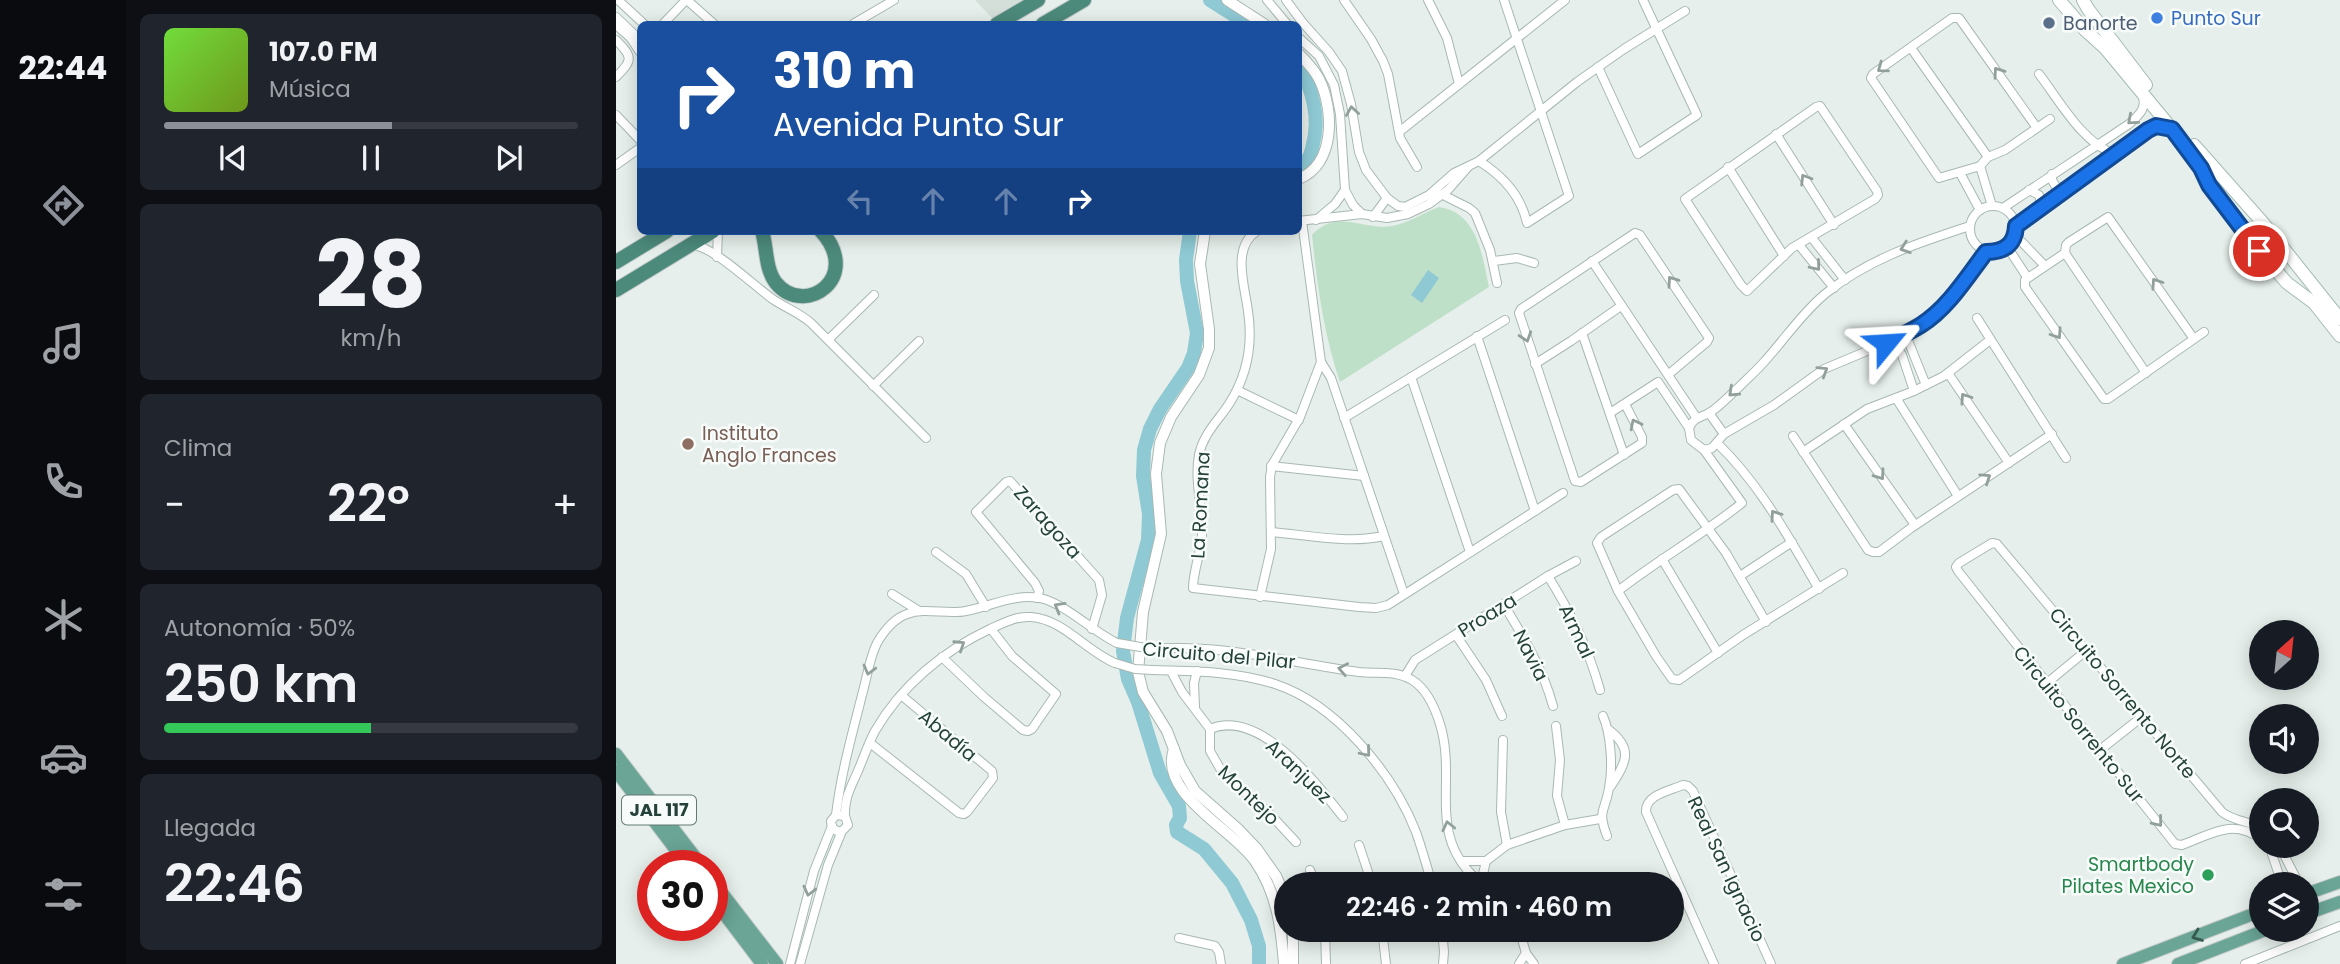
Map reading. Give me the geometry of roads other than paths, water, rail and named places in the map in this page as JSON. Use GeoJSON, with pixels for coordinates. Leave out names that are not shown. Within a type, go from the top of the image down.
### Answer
{"type":"FeatureCollection","features":[{"type":"Feature","properties":{"kind":"highway"},"geometry":{"type":"LineString","coordinates":[[1002,21],[1038,0]]}},
{"type":"Feature","properties":{"kind":"highway"},"geometry":{"type":"LineString","coordinates":[[1048,21],[1084,0]]}},
{"type":"Feature","properties":{"kind":"highway"},"geometry":{"type":"LineString","coordinates":[[616,255],[649,235]]}},
{"type":"Feature","properties":{"kind":"highway"},"geometry":{"type":"LineString","coordinates":[[616,262],[660,235]]}},
{"type":"Feature","properties":{"kind":"highway"},"geometry":{"type":"LineString","coordinates":[[763,235],[775,282],[785,290],[801,295],[821,291],[830,284],[836,270],[835,251],[821,235]]}},
{"type":"Feature","properties":{"kind":"highway"},"geometry":{"type":"LineString","coordinates":[[769,235],[780,278],[788,286],[809,289],[820,284],[831,268],[828,252],[820,235]]}},
{"type":"Feature","properties":{"kind":"highway"},"geometry":{"type":"LineString","coordinates":[[616,280],[695,238]]}},
{"type":"Feature","properties":{"kind":"highway"},"geometry":{"type":"LineString","coordinates":[[616,290],[695,238]]}},
{"type":"Feature","properties":{"kind":"main road"},"geometry":{"type":"LineString","coordinates":[[2083,0],[2208,163],[2257,216],[2340,320]]}},
{"type":"Feature","properties":{"kind":"main road"},"geometry":{"type":"LineString","coordinates":[[2063,3],[2105,48],[2172,129],[2254,244],[2287,283],[2314,303],[2340,336]]}},
{"type":"Feature","properties":{"kind":"main road"},"geometry":{"type":"LineString","coordinates":[[2237,221],[2250,223],[2257,216]]}},
{"type":"Feature","properties":{"kind":"main road"},"geometry":{"type":"LineString","coordinates":[[2254,244],[2256,235],[2269,231]]}},
{"type":"Feature","properties":{"kind":"main road","name":"JAL 117"},"geometry":{"type":"LineString","coordinates":[[616,754],[690,850]]}},
{"type":"Feature","properties":{"kind":"main road","name":"JAL 117"},"geometry":{"type":"LineString","coordinates":[[616,771],[676,850]]}},
{"type":"Feature","properties":{"kind":"main road"},"geometry":{"type":"LineString","coordinates":[[2319,889],[2340,882]]}},
{"type":"Feature","properties":{"kind":"main road"},"geometry":{"type":"LineString","coordinates":[[728,901],[777,964]]}},
{"type":"Feature","properties":{"kind":"main road"},"geometry":{"type":"LineString","coordinates":[[2319,909],[2340,901]]}},
{"type":"Feature","properties":{"kind":"main road"},"geometry":{"type":"LineString","coordinates":[[2123,964],[2249,916]]}},
{"type":"Feature","properties":{"kind":"main road"},"geometry":{"type":"LineString","coordinates":[[728,919],[762,964]]}},
{"type":"Feature","properties":{"kind":"main road"},"geometry":{"type":"LineString","coordinates":[[2178,964],[2249,936]]}},
{"type":"Feature","properties":{"kind":"street"},"geometry":{"type":"LineString","coordinates":[[618,0],[641,21]]}},
{"type":"Feature","properties":{"kind":"street"},"geometry":{"type":"LineString","coordinates":[[666,21],[687,0],[710,21]]}},
{"type":"Feature","properties":{"kind":"street"},"geometry":{"type":"LineString","coordinates":[[858,21],[894,0]]}},
{"type":"Feature","properties":{"kind":"street"},"geometry":{"type":"LineString","coordinates":[[1227,0],[1259,21]]}},
{"type":"Feature","properties":{"kind":"street"},"geometry":{"type":"LineString","coordinates":[[1267,0],[1284,21]]}},
{"type":"Feature","properties":{"kind":"street"},"geometry":{"type":"LineString","coordinates":[[1286,0],[1302,21]]}},
{"type":"Feature","properties":{"kind":"street"},"geometry":{"type":"LineString","coordinates":[[1344,0],[1371,38],[1383,61],[1398,132],[1417,167]]}},
{"type":"Feature","properties":{"kind":"street"},"geometry":{"type":"LineString","coordinates":[[1428,0],[1447,38],[1459,84]]}},
{"type":"Feature","properties":{"kind":"street"},"geometry":{"type":"LineString","coordinates":[[1479,161],[1499,175],[1513,190],[1527,223],[1569,196],[1504,0]]}},
{"type":"Feature","properties":{"kind":"street"},"geometry":{"type":"LineString","coordinates":[[1398,132],[1565,0]]}},
{"type":"Feature","properties":{"kind":"street"},"geometry":{"type":"LineString","coordinates":[[1598,67],[1637,153],[1697,115],[1643,0]]}},
{"type":"Feature","properties":{"kind":"street"},"geometry":{"type":"LineString","coordinates":[[1302,221],[1362,214],[1387,218],[1422,208],[1438,192],[1460,179],[1468,167],[1598,67],[1685,11]]}},
{"type":"Feature","properties":{"kind":"street"},"geometry":{"type":"LineString","coordinates":[[616,17],[637,40]]}},
{"type":"Feature","properties":{"kind":"street"},"geometry":{"type":"LineString","coordinates":[[2037,128],[1959,18],[1952,18],[1873,74],[1872,82],[1936,176],[1943,178],[1980,166],[1988,157],[2005,150],[2037,128],[2050,119]]}},
{"type":"Feature","properties":{"kind":"street"},"geometry":{"type":"LineString","coordinates":[[1302,22],[1342,71],[1352,104],[1359,152],[1366,170],[1387,198],[1407,211]]}},
{"type":"Feature","properties":{"kind":"street"},"geometry":{"type":"LineString","coordinates":[[616,26],[637,41]]}},
{"type":"Feature","properties":{"kind":"street"},"geometry":{"type":"LineString","coordinates":[[630,37],[637,48]]}},
{"type":"Feature","properties":{"kind":"street"},"geometry":{"type":"LineString","coordinates":[[616,40],[628,52],[629,57],[627,66],[616,77]]}},
{"type":"Feature","properties":{"kind":"street"},"geometry":{"type":"LineString","coordinates":[[1302,41],[1319,56],[1334,85],[1340,114],[1345,190],[1353,205],[1362,214]]}},
{"type":"Feature","properties":{"kind":"street"},"geometry":{"type":"LineString","coordinates":[[1911,48],[1988,157]]}},
{"type":"Feature","properties":{"kind":"street"},"geometry":{"type":"LineString","coordinates":[[1302,57],[1310,64],[1324,91],[1328,119],[1326,150],[1322,159],[1311,172],[1302,177]]}},
{"type":"Feature","properties":{"kind":"street"},"geometry":{"type":"LineString","coordinates":[[2039,74],[2089,139],[2115,154]]}},
{"type":"Feature","properties":{"kind":"street"},"geometry":{"type":"LineString","coordinates":[[2003,208],[2140,114],[2144,98],[2135,83]]}},
{"type":"Feature","properties":{"kind":"street"},"geometry":{"type":"LineString","coordinates":[[1820,106],[1877,191],[1875,199],[1784,256],[1748,291],[1741,285],[1685,199],[1776,134],[1820,106]]}},
{"type":"Feature","properties":{"kind":"street"},"geometry":{"type":"LineString","coordinates":[[616,115],[637,137]]}},
{"type":"Feature","properties":{"kind":"street"},"geometry":{"type":"LineString","coordinates":[[2045,266],[2016,231],[2014,219],[2003,208],[1992,206],[1980,210],[1972,220],[1970,226],[1973,242],[1986,252],[2008,248],[2016,231],[2037,211],[2148,130],[2156,126],[2172,129]]}},
{"type":"Feature","properties":{"kind":"street"},"geometry":{"type":"LineString","coordinates":[[1776,134],[1834,225]]}},
{"type":"Feature","properties":{"kind":"street"},"geometry":{"type":"LineString","coordinates":[[616,165],[637,150]]}},
{"type":"Feature","properties":{"kind":"street"},"geometry":{"type":"LineString","coordinates":[[1343,155],[1359,152]]}},
{"type":"Feature","properties":{"kind":"street"},"geometry":{"type":"LineString","coordinates":[[1980,166],[1992,206]]}},
{"type":"Feature","properties":{"kind":"street"},"geometry":{"type":"LineString","coordinates":[[1728,167],[1784,256]]}},
{"type":"Feature","properties":{"kind":"street"},"geometry":{"type":"LineString","coordinates":[[1961,173],[1980,210]]}},
{"type":"Feature","properties":{"kind":"street"},"geometry":{"type":"LineString","coordinates":[[2052,174],[2056,187],[2068,189]]}},
{"type":"Feature","properties":{"kind":"street"},"geometry":{"type":"LineString","coordinates":[[1316,220],[1335,204],[1345,190]]}},
{"type":"Feature","properties":{"kind":"street"},"geometry":{"type":"LineString","coordinates":[[2029,190],[2039,195],[2041,203],[2037,211]]}},
{"type":"Feature","properties":{"kind":"street"},"geometry":{"type":"LineString","coordinates":[[1438,192],[1475,213],[1494,261],[1497,283]]}},
{"type":"Feature","properties":{"kind":"street"},"geometry":{"type":"LineString","coordinates":[[1373,217],[1387,198]]}},
{"type":"Feature","properties":{"kind":"street"},"geometry":{"type":"LineString","coordinates":[[2146,373],[2065,253],[2069,242],[2108,217],[2194,339]]}},
{"type":"Feature","properties":{"kind":"street"},"geometry":{"type":"LineString","coordinates":[[1689,428],[1696,417],[1709,413],[1764,363],[1792,327],[1845,280],[1893,252],[1970,226]]}},
{"type":"Feature","properties":{"kind":"street"},"geometry":{"type":"LineString","coordinates":[[1625,404],[1642,440],[1640,445],[1581,482],[1574,481],[1519,316],[1520,311],[1632,234],[1637,233],[1709,338],[1669,374]]}},
{"type":"Feature","properties":{"kind":"street"},"geometry":{"type":"LineString","coordinates":[[1302,234],[1321,362],[1331,378],[1404,594]]}},
{"type":"Feature","properties":{"kind":"street"},"geometry":{"type":"LineString","coordinates":[[715,235],[718,257]]}},
{"type":"Feature","properties":{"kind":"street"},"geometry":{"type":"LineString","coordinates":[[1205,235],[1201,274],[1209,348],[1199,374],[1171,417],[1160,443],[1156,474],[1161,534],[1146,592],[1138,672],[1140,683],[1195,791],[1238,829],[1274,873]]}},
{"type":"Feature","properties":{"kind":"street","name":"La Romana"},"geometry":{"type":"LineString","coordinates":[[1253,235],[1247,240],[1242,263],[1250,335],[1247,364],[1237,390],[1209,430],[1199,455],[1202,537],[1192,586],[1195,589],[1260,597]]}},
{"type":"Feature","properties":{"kind":"street"},"geometry":{"type":"LineString","coordinates":[[695,238],[777,302],[800,314],[829,339],[926,438]]}},
{"type":"Feature","properties":{"kind":"street"},"geometry":{"type":"LineString","coordinates":[[1812,238],[1845,280]]}},
{"type":"Feature","properties":{"kind":"street"},"geometry":{"type":"LineString","coordinates":[[1799,245],[1834,288]]}},
{"type":"Feature","properties":{"kind":"street"},"geometry":{"type":"LineString","coordinates":[[2008,248],[2027,277]]}},
{"type":"Feature","properties":{"kind":"street"},"geometry":{"type":"LineString","coordinates":[[1704,450],[1824,369],[1922,324],[1949,299],[1986,252]]}},
{"type":"Feature","properties":{"kind":"street"},"geometry":{"type":"LineString","coordinates":[[2065,253],[2027,277],[2024,283],[2100,397],[2108,398],[2204,332]]}},
{"type":"Feature","properties":{"kind":"street"},"geometry":{"type":"LineString","coordinates":[[1494,261],[1517,258],[1534,263]]}},
{"type":"Feature","properties":{"kind":"street"},"geometry":{"type":"LineString","coordinates":[[1592,261],[1696,417]]}},
{"type":"Feature","properties":{"kind":"street"},"geometry":{"type":"LineString","coordinates":[[829,339],[874,295]]}},
{"type":"Feature","properties":{"kind":"street"},"geometry":{"type":"LineString","coordinates":[[1535,363],[1621,306]]}},
{"type":"Feature","properties":{"kind":"street"},"geometry":{"type":"LineString","coordinates":[[1977,318],[2066,458]]}},
{"type":"Feature","properties":{"kind":"street"},"geometry":{"type":"LineString","coordinates":[[1344,418],[1505,320]]}},
{"type":"Feature","properties":{"kind":"street"},"geometry":{"type":"LineString","coordinates":[[1582,333],[1624,455]]}},
{"type":"Feature","properties":{"kind":"street"},"geometry":{"type":"LineString","coordinates":[[1905,333],[1926,385]]}},
{"type":"Feature","properties":{"kind":"street"},"geometry":{"type":"LineString","coordinates":[[1477,336],[1535,511]]}},
{"type":"Feature","properties":{"kind":"street"},"geometry":{"type":"LineString","coordinates":[[1893,339],[1902,355],[1914,391]]}},
{"type":"Feature","properties":{"kind":"street"},"geometry":{"type":"LineString","coordinates":[[1804,452],[1867,409],[1914,391],[1948,373],[1990,340]]}},
{"type":"Feature","properties":{"kind":"street"},"geometry":{"type":"LineString","coordinates":[[873,386],[919,341]]}},
{"type":"Feature","properties":{"kind":"street"},"geometry":{"type":"LineString","coordinates":[[1321,362],[1299,421],[1272,466],[1271,549],[1260,597],[1369,608],[1388,605],[1563,493]]}},
{"type":"Feature","properties":{"kind":"street"},"geometry":{"type":"LineString","coordinates":[[1948,373],[2009,463]]}},
{"type":"Feature","properties":{"kind":"street"},"geometry":{"type":"LineString","coordinates":[[1411,377],[1470,552]]}},
{"type":"Feature","properties":{"kind":"street"},"geometry":{"type":"LineString","coordinates":[[1610,412],[1658,382],[1689,428],[1691,440],[1704,450],[1742,503],[1709,529],[1618,591]]}},
{"type":"Feature","properties":{"kind":"street"},"geometry":{"type":"LineString","coordinates":[[1237,390],[1299,421]]}},
{"type":"Feature","properties":{"kind":"street"},"geometry":{"type":"LineString","coordinates":[[1896,398],[1958,496]]}},
{"type":"Feature","properties":{"kind":"street"},"geometry":{"type":"LineString","coordinates":[[1709,413],[1724,434]]}},
{"type":"Feature","properties":{"kind":"street"},"geometry":{"type":"LineString","coordinates":[[1844,424],[1915,525]]}},
{"type":"Feature","properties":{"kind":"street"},"geometry":{"type":"LineString","coordinates":[[1793,436],[1868,550],[1879,552],[2052,434]]}},
{"type":"Feature","properties":{"kind":"street"},"geometry":{"type":"LineString","coordinates":[[1717,443],[1756,488],[1819,589]]}},
{"type":"Feature","properties":{"kind":"street"},"geometry":{"type":"LineString","coordinates":[[1272,466],[1364,476]]}},
{"type":"Feature","properties":{"kind":"street","name":"Zaragoza"},"geometry":{"type":"LineString","coordinates":[[1037,598],[1039,591],[1035,583],[976,512],[1010,481],[1099,580],[1101,595],[1092,629]]}},
{"type":"Feature","properties":{"kind":"street"},"geometry":{"type":"LineString","coordinates":[[1766,622],[1740,576],[1681,491],[1676,489],[1601,537],[1597,543],[1618,591],[1674,681],[1843,573]]}},
{"type":"Feature","properties":{"kind":"street"},"geometry":{"type":"LineString","coordinates":[[1271,531],[1348,540],[1384,537]]}},
{"type":"Feature","properties":{"kind":"street"},"geometry":{"type":"LineString","coordinates":[[1740,576],[1792,542]]}},
{"type":"Feature","properties":{"kind":"street","name":"Circuito Sorrento Norte"},"geometry":{"type":"LineString","coordinates":[[1995,543],[2222,812],[2226,816],[2249,822]]}},
{"type":"Feature","properties":{"kind":"street","name":"Circuito Sorrento Sur"},"geometry":{"type":"LineString","coordinates":[[1995,543],[1959,563],[1956,567],[1958,571],[2178,846],[2232,827],[2249,831]]}},
{"type":"Feature","properties":{"kind":"street"},"geometry":{"type":"LineString","coordinates":[[936,552],[966,574],[986,607]]}},
{"type":"Feature","properties":{"kind":"street"},"geometry":{"type":"LineString","coordinates":[[1662,559],[1718,653]]}},
{"type":"Feature","properties":{"kind":"street","name":"Proaza"},"geometry":{"type":"LineString","coordinates":[[1405,676],[1415,660],[1576,561]]}},
{"type":"Feature","properties":{"kind":"street","name":"Armal"},"geometry":{"type":"LineString","coordinates":[[1548,576],[1575,620],[1590,655],[1600,690]]}},
{"type":"Feature","properties":{"kind":"street"},"geometry":{"type":"LineString","coordinates":[[892,594],[920,612]]}},
{"type":"Feature","properties":{"kind":"street"},"geometry":{"type":"LineString","coordinates":[[790,964],[814,871],[832,826],[831,821],[836,815],[844,759],[875,647],[892,624],[909,613],[958,612],[1018,597],[1037,598]]}},
{"type":"Feature","properties":{"kind":"street","name":"Circuito del Pilar"},"geometry":{"type":"LineString","coordinates":[[1037,598],[1054,603],[1117,643],[1152,649],[1245,653],[1405,676]]}},
{"type":"Feature","properties":{"kind":"street","name":"Navia"},"geometry":{"type":"LineString","coordinates":[[1504,605],[1534,656],[1553,706]]}},
{"type":"Feature","properties":{"kind":"street","name":"Circuito del Pilar"},"geometry":{"type":"LineString","coordinates":[[845,816],[847,793],[870,743],[882,719],[901,695],[942,657],[970,638],[1022,617],[1040,619],[1057,626],[1096,653],[1135,669],[1231,674],[1274,684],[1303,696],[1333,718],[1366,751],[1399,799],[1416,832],[1428,872]]}},
{"type":"Feature","properties":{"kind":"street"},"geometry":{"type":"LineString","coordinates":[[942,657],[1023,730],[1032,729],[1056,694],[1012,656],[991,629]]}},
{"type":"Feature","properties":{"kind":"street"},"geometry":{"type":"LineString","coordinates":[[1456,635],[1486,680],[1502,716]]}},
{"type":"Feature","properties":{"kind":"street"},"geometry":{"type":"LineString","coordinates":[[1096,653],[1106,638]]}},
{"type":"Feature","properties":{"kind":"street"},"geometry":{"type":"LineString","coordinates":[[2047,683],[2087,650]]}},
{"type":"Feature","properties":{"kind":"street","name":"Montejo"},"geometry":{"type":"LineString","coordinates":[[1171,671],[1182,692],[1210,729],[1210,751],[1222,772],[1268,812],[1296,842]]}},
{"type":"Feature","properties":{"kind":"street"},"geometry":{"type":"LineString","coordinates":[[1195,707],[1194,683],[1197,671]]}},
{"type":"Feature","properties":{"kind":"street"},"geometry":{"type":"LineString","coordinates":[[1405,676],[1421,687],[1440,725],[1446,752],[1447,830],[1461,861],[1471,872]]}},
{"type":"Feature","properties":{"kind":"street","name":"Abadía"},"geometry":{"type":"LineString","coordinates":[[870,743],[964,814],[993,778],[992,771],[901,695]]}},
{"type":"Feature","properties":{"kind":"street"},"geometry":{"type":"LineString","coordinates":[[1603,716],[1609,730],[1610,787]]}},
{"type":"Feature","properties":{"kind":"street"},"geometry":{"type":"LineString","coordinates":[[2100,750],[2143,716]]}},
{"type":"Feature","properties":{"kind":"street","name":"Aranjuez"},"geometry":{"type":"LineString","coordinates":[[1210,729],[1226,725],[1247,727],[1260,734],[1304,771],[1343,817]]}},
{"type":"Feature","properties":{"kind":"street"},"geometry":{"type":"LineString","coordinates":[[1556,726],[1560,760],[1557,796],[1565,825]]}},
{"type":"Feature","properties":{"kind":"street"},"geometry":{"type":"LineString","coordinates":[[1606,836],[1600,818],[1610,787],[1622,770],[1625,759],[1623,742],[1609,730]]}},
{"type":"Feature","properties":{"kind":"street"},"geometry":{"type":"LineString","coordinates":[[1503,740],[1501,812],[1507,845]]}},
{"type":"Feature","properties":{"kind":"street"},"geometry":{"type":"LineString","coordinates":[[1174,746],[1171,769],[1180,787],[1197,807],[1246,850],[1271,890],[1280,916],[1284,964]]}},
{"type":"Feature","properties":{"kind":"street"},"geometry":{"type":"LineString","coordinates":[[844,759],[857,772]]}},
{"type":"Feature","properties":{"kind":"street","name":"Real San Ignacio"},"geometry":{"type":"LineString","coordinates":[[1714,964],[1646,812],[1645,805],[1649,800],[1683,785],[1693,791],[1771,964]]}},
{"type":"Feature","properties":{"kind":"street"},"geometry":{"type":"LineString","coordinates":[[800,964],[824,877],[842,831],[848,825],[845,816],[836,815]]}},
{"type":"Feature","properties":{"kind":"street"},"geometry":{"type":"LineString","coordinates":[[1461,861],[1486,861],[1507,845],[1565,825],[1600,818]]}},
{"type":"Feature","properties":{"kind":"street"},"geometry":{"type":"LineString","coordinates":[[832,826],[836,831],[842,831]]}},
{"type":"Feature","properties":{"kind":"street"},"geometry":{"type":"LineString","coordinates":[[1359,845],[1368,872]]}},
{"type":"Feature","properties":{"kind":"street"},"geometry":{"type":"LineString","coordinates":[[1484,872],[1486,861]]}},
{"type":"Feature","properties":{"kind":"street"},"geometry":{"type":"LineString","coordinates":[[2245,964],[2340,926]]}},
{"type":"Feature","properties":{"kind":"street"},"geometry":{"type":"LineString","coordinates":[[1178,938],[1215,946],[1221,964]]}},
{"type":"Feature","properties":{"kind":"street"},"geometry":{"type":"LineString","coordinates":[[1293,942],[1293,964]]}},
{"type":"Feature","properties":{"kind":"street"},"geometry":{"type":"LineString","coordinates":[[1326,964],[1327,942]]}},
{"type":"Feature","properties":{"kind":"street"},"geometry":{"type":"LineString","coordinates":[[1383,942],[1386,964]]}},
{"type":"Feature","properties":{"kind":"street"},"geometry":{"type":"LineString","coordinates":[[1443,942],[1443,964]]}},
{"type":"Feature","properties":{"kind":"street"},"geometry":{"type":"LineString","coordinates":[[1523,942],[1526,953],[1534,964]]}},
{"type":"Feature","properties":{"kind":"street"},"geometry":{"type":"LineString","coordinates":[[1519,964],[1526,953]]}},
{"type":"Feature","properties":{"kind":"water"},"geometry":{"type":"Polygon","coordinates":[[[1428,270],[1439,278],[1422,303],[1411,295],[1428,270]]]}},
{"type":"Feature","properties":{"kind":"waterway"},"geometry":{"type":"LineString","coordinates":[[1210,0],[1243,21]]}},
{"type":"Feature","properties":{"kind":"waterway"},"geometry":{"type":"LineString","coordinates":[[1302,71],[1311,92],[1316,123],[1310,155],[1302,163]]}},
{"type":"Feature","properties":{"kind":"waterway"},"geometry":{"type":"LineString","coordinates":[[1189,235],[1186,260],[1187,281],[1197,333],[1194,353],[1188,368],[1160,409],[1144,450],[1143,476],[1149,514],[1148,540],[1127,618],[1123,651],[1128,679],[1160,773],[1179,806],[1177,832],[1204,849],[1232,883],[1251,920],[1259,946],[1259,964]]}},
{"type":"Feature","properties":{"kind":"place","name":"Punto Sur"},"geometry":{"type":"Point","coordinates":[2157,18]}},
{"type":"Feature","properties":{"kind":"place","name":"Banorte"},"geometry":{"type":"Point","coordinates":[2049,23]}},
{"type":"Feature","properties":{"kind":"place","name":"Instituto Anglo Frances"},"geometry":{"type":"Point","coordinates":[688,444]}},
{"type":"Feature","properties":{"kind":"place","name":"Smartbody Pilates Mexico"},"geometry":{"type":"Point","coordinates":[2208,875]}}]}
